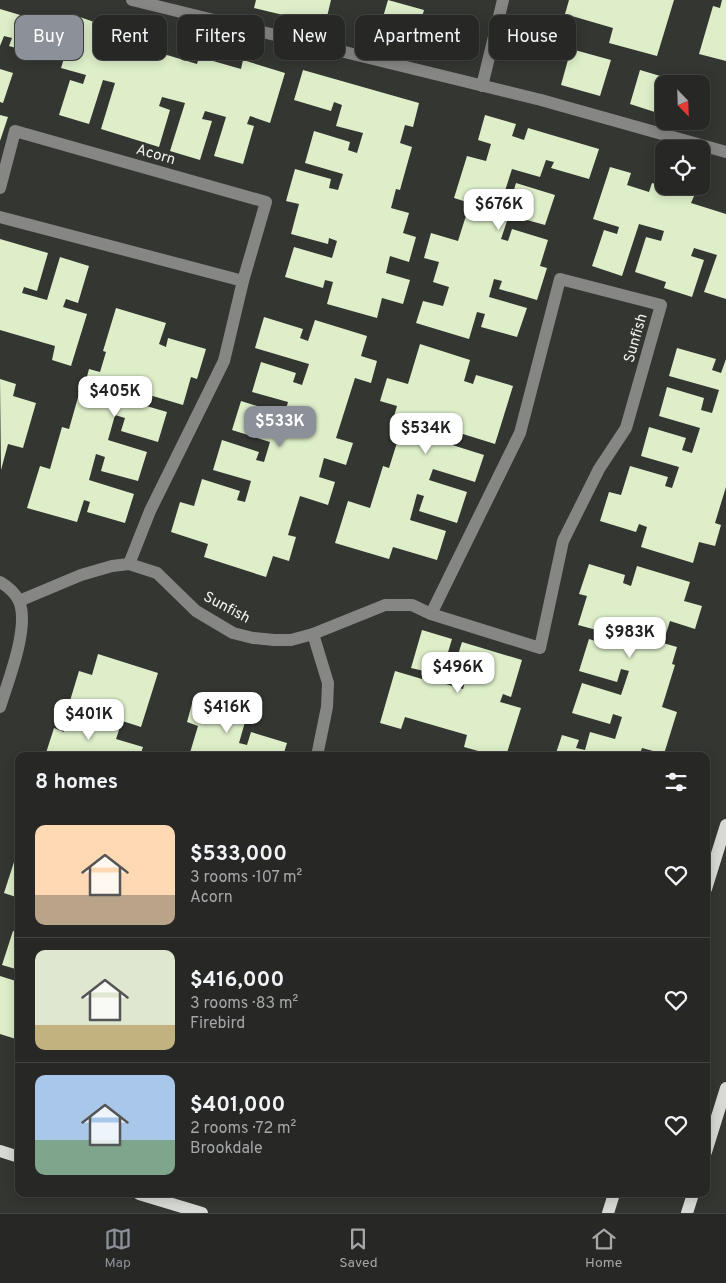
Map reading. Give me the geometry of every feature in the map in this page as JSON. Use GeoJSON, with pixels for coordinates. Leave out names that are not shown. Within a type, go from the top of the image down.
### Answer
{"type":"FeatureCollection","features":[{"type":"Feature","properties":{"kind":"main road"},"geometry":{"type":"LineString","coordinates":[[710,876],[726,824]]}},
{"type":"Feature","properties":{"kind":"main road"},"geometry":{"type":"LineString","coordinates":[[710,1139],[726,1088]]}},
{"type":"Feature","properties":{"kind":"main road"},"geometry":{"type":"LineString","coordinates":[[0,1151],[15,1156]]}},
{"type":"Feature","properties":{"kind":"main road"},"geometry":{"type":"LineString","coordinates":[[149,1197],[202,1213]]}},
{"type":"Feature","properties":{"kind":"main road"},"geometry":{"type":"LineString","coordinates":[[608,1213],[613,1197]]}},
{"type":"Feature","properties":{"kind":"main road"},"geometry":{"type":"LineString","coordinates":[[687,1213],[692,1197]]}},
{"type":"Feature","properties":{"kind":"street"},"geometry":{"type":"LineString","coordinates":[[132,0],[541,100],[726,152]]}},
{"type":"Feature","properties":{"kind":"street"},"geometry":{"type":"LineString","coordinates":[[482,86],[504,0]]}},
{"type":"Feature","properties":{"kind":"street","name":"Acorn"},"geometry":{"type":"LineString","coordinates":[[0,188],[15,131],[266,202],[243,281],[224,361],[150,511],[129,564]]}},
{"type":"Feature","properties":{"kind":"street"},"geometry":{"type":"LineString","coordinates":[[0,217],[243,281]]}},
{"type":"Feature","properties":{"kind":"street","name":"Sunfish"},"geometry":{"type":"LineString","coordinates":[[19,601],[81,575],[112,566],[129,564],[157,574],[196,611],[233,632],[253,638],[291,640],[313,634],[385,604],[412,605],[431,614],[540,648],[563,541],[599,469],[626,428],[661,305],[560,279],[520,433],[431,614]]}},
{"type":"Feature","properties":{"kind":"street"},"geometry":{"type":"LineString","coordinates":[[0,582],[9,588],[19,601],[22,625],[17,655],[0,707]]}},
{"type":"Feature","properties":{"kind":"street"},"geometry":{"type":"LineString","coordinates":[[313,634],[328,683],[327,707],[318,752]]}},
{"type":"Feature","properties":{"kind":"building"},"geometry":{"type":"Polygon","coordinates":[[[256,0],[331,0],[327,15],[283,15],[254,8],[256,0]]]}},
{"type":"Feature","properties":{"kind":"building"},"geometry":{"type":"Polygon","coordinates":[[[388,0],[424,10],[423,15],[384,15],[388,0]]]}},
{"type":"Feature","properties":{"kind":"building"},"geometry":{"type":"Polygon","coordinates":[[[569,0],[674,0],[657,56],[609,43],[613,28],[576,17],[576,15],[565,14],[569,0]]]}},
{"type":"Feature","properties":{"kind":"building"},"geometry":{"type":"Polygon","coordinates":[[[722,0],[726,0],[726,61],[699,54],[713,6],[720,8],[722,0]]]}},
{"type":"Feature","properties":{"kind":"building"},"geometry":{"type":"Polygon","coordinates":[[[0,9],[20,15],[15,15],[15,48],[9,46],[12,38],[4,36],[0,46],[0,9]]]}},
{"type":"Feature","properties":{"kind":"building"},"geometry":{"type":"Polygon","coordinates":[[[83,18],[93,22],[93,60],[167,60],[167,55],[177,58],[177,60],[197,64],[198,60],[210,60],[241,69],[243,60],[285,73],[270,123],[250,116],[247,124],[254,126],[243,164],[214,156],[226,117],[205,111],[202,119],[212,121],[200,160],[170,151],[185,103],[162,97],[159,106],[170,110],[159,147],[101,129],[115,83],[103,80],[89,124],[59,115],[70,80],[83,84],[86,75],[61,68],[63,60],[83,60],[83,18]]]}},
{"type":"Feature","properties":{"kind":"building"},"geometry":{"type":"Polygon","coordinates":[[[576,50],[611,60],[600,96],[561,85],[568,60],[576,60],[576,50]]]}},
{"type":"Feature","properties":{"kind":"building"},"geometry":{"type":"Polygon","coordinates":[[[0,69],[13,73],[3,103],[0,102],[0,69]]]}},
{"type":"Feature","properties":{"kind":"building"},"geometry":{"type":"Polygon","coordinates":[[[303,70],[419,103],[413,127],[405,125],[400,143],[412,147],[400,190],[396,189],[391,208],[409,213],[403,233],[416,237],[409,262],[390,256],[386,273],[410,280],[403,304],[382,298],[377,318],[327,304],[333,282],[325,280],[323,288],[285,277],[294,247],[332,258],[337,241],[329,238],[328,244],[291,234],[299,204],[286,201],[295,169],[331,179],[329,188],[338,190],[343,174],[305,163],[314,131],[350,142],[348,150],[357,153],[363,133],[336,126],[342,105],[334,102],[331,111],[294,100],[303,70]]]}},
{"type":"Feature","properties":{"kind":"building"},"geometry":{"type":"Polygon","coordinates":[[[640,70],[657,75],[655,75],[655,112],[630,104],[640,70]]]}},
{"type":"Feature","properties":{"kind":"building"},"geometry":{"type":"Polygon","coordinates":[[[0,115],[8,117],[0,141],[0,115]]]}},
{"type":"Feature","properties":{"kind":"building"},"geometry":{"type":"Polygon","coordinates":[[[485,115],[516,124],[512,136],[524,140],[528,128],[599,149],[589,179],[551,168],[554,162],[546,160],[540,177],[512,169],[504,194],[512,196],[516,183],[555,195],[545,225],[509,215],[501,239],[508,241],[512,229],[548,240],[540,266],[547,268],[537,300],[499,289],[502,281],[494,279],[489,297],[527,308],[517,337],[481,327],[485,314],[477,312],[469,339],[416,323],[423,301],[443,306],[449,287],[433,282],[439,262],[424,258],[431,233],[458,241],[470,203],[454,198],[467,156],[486,161],[491,144],[478,140],[485,115]]]}},
{"type":"Feature","properties":{"kind":"building"},"geometry":{"type":"Polygon","coordinates":[[[610,167],[631,173],[627,185],[649,192],[652,183],[655,184],[655,195],[691,195],[694,196],[691,203],[726,214],[726,299],[704,292],[717,255],[694,248],[691,256],[704,260],[692,297],[664,288],[666,282],[635,272],[646,237],[661,241],[664,231],[639,224],[622,276],[592,266],[604,230],[617,234],[619,227],[593,219],[610,167]]]}},
{"type":"Feature","properties":{"kind":"building"},"geometry":{"type":"Polygon","coordinates":[[[0,239],[48,253],[37,291],[24,287],[22,293],[47,300],[60,257],[89,266],[78,303],[66,299],[63,307],[87,314],[71,366],[52,360],[55,346],[0,330],[0,239]]]}},
{"type":"Feature","properties":{"kind":"building"},"geometry":{"type":"Polygon","coordinates":[[[116,308],[166,323],[159,344],[166,347],[168,338],[206,349],[197,379],[191,377],[183,405],[146,394],[149,381],[143,379],[136,403],[167,412],[158,442],[121,431],[125,418],[115,415],[108,440],[147,452],[138,481],[101,471],[105,457],[96,454],[89,480],[134,494],[125,523],[87,512],[90,502],[84,500],[77,522],[27,508],[40,466],[50,469],[62,427],[69,429],[81,387],[84,388],[89,369],[100,372],[106,352],[103,351],[116,308]]]}},
{"type":"Feature","properties":{"kind":"building"},"geometry":{"type":"Polygon","coordinates":[[[264,317],[303,329],[300,338],[308,341],[315,320],[367,336],[361,356],[377,361],[371,383],[355,378],[336,438],[353,443],[346,465],[324,458],[319,477],[335,482],[328,505],[300,496],[288,535],[296,537],[289,561],[273,556],[266,577],[204,557],[208,544],[171,532],[180,502],[194,506],[202,479],[240,491],[237,500],[245,502],[251,481],[213,470],[222,440],[259,452],[256,460],[264,462],[270,442],[232,430],[241,401],[279,413],[277,418],[283,420],[288,402],[252,392],[261,362],[296,373],[293,382],[302,385],[309,364],[255,348],[264,317]]]}},
{"type":"Feature","properties":{"kind":"building"},"geometry":{"type":"Polygon","coordinates":[[[420,344],[470,360],[464,381],[473,384],[476,375],[513,386],[495,444],[450,430],[446,443],[484,455],[475,482],[433,469],[429,480],[467,492],[457,523],[419,511],[424,496],[417,494],[410,520],[446,531],[437,560],[393,547],[389,559],[335,543],[348,501],[370,508],[383,466],[389,468],[401,430],[391,427],[397,406],[380,401],[387,378],[408,384],[420,344]]]}},
{"type":"Feature","properties":{"kind":"building"},"geometry":{"type":"Polygon","coordinates":[[[677,348],[716,359],[712,370],[721,373],[726,359],[726,487],[715,523],[721,525],[715,546],[699,542],[693,563],[641,547],[647,527],[639,524],[636,532],[600,521],[609,492],[621,495],[630,466],[668,477],[665,486],[672,488],[679,467],[641,456],[649,427],[686,438],[682,450],[692,453],[700,428],[659,416],[667,387],[704,398],[701,410],[712,413],[719,390],[669,376],[677,348]]]}},
{"type":"Feature","properties":{"kind":"building"},"geometry":{"type":"Polygon","coordinates":[[[0,379],[16,384],[13,396],[36,403],[23,448],[8,444],[1,470],[0,379]]]}},
{"type":"Feature","properties":{"kind":"building"},"geometry":{"type":"Polygon","coordinates":[[[589,564],[625,575],[623,583],[631,586],[637,566],[690,582],[684,601],[702,606],[695,629],[670,621],[663,643],[677,647],[672,664],[675,665],[662,707],[677,712],[665,752],[642,748],[640,752],[556,752],[562,735],[579,740],[576,748],[585,750],[590,732],[615,739],[622,717],[613,714],[610,724],[572,713],[582,683],[621,695],[629,671],[621,669],[617,682],[579,671],[589,639],[618,648],[625,625],[618,623],[615,635],[578,625],[587,596],[579,594],[589,564]]]}},
{"type":"Feature","properties":{"kind":"building"},"geometry":{"type":"Polygon","coordinates":[[[422,630],[452,639],[439,682],[463,689],[464,685],[450,680],[462,642],[522,660],[511,697],[503,694],[500,702],[521,708],[507,752],[482,752],[464,747],[467,735],[405,717],[401,729],[380,723],[395,671],[422,679],[424,671],[411,668],[422,630]]]}},
{"type":"Feature","properties":{"kind":"building"},"geometry":{"type":"Polygon","coordinates":[[[98,654],[158,673],[141,727],[69,704],[79,671],[92,675],[98,654]]]}},
{"type":"Feature","properties":{"kind":"building"},"geometry":{"type":"Polygon","coordinates":[[[193,700],[247,715],[239,743],[247,745],[251,732],[287,743],[284,752],[190,752],[198,726],[187,722],[193,700]]]}},
{"type":"Feature","properties":{"kind":"building"},"geometry":{"type":"Polygon","coordinates":[[[70,715],[119,730],[116,739],[143,747],[141,752],[46,752],[54,728],[64,732],[70,715]]]}},
{"type":"Feature","properties":{"kind":"building"},"geometry":{"type":"Polygon","coordinates":[[[15,859],[15,897],[4,893],[15,859]]]}},
{"type":"Feature","properties":{"kind":"building"},"geometry":{"type":"Polygon","coordinates":[[[13,931],[15,931],[15,969],[2,965],[13,931]]]}},
{"type":"Feature","properties":{"kind":"building"},"geometry":{"type":"Polygon","coordinates":[[[0,976],[15,981],[15,1039],[0,1034],[0,976]]]}}]}
